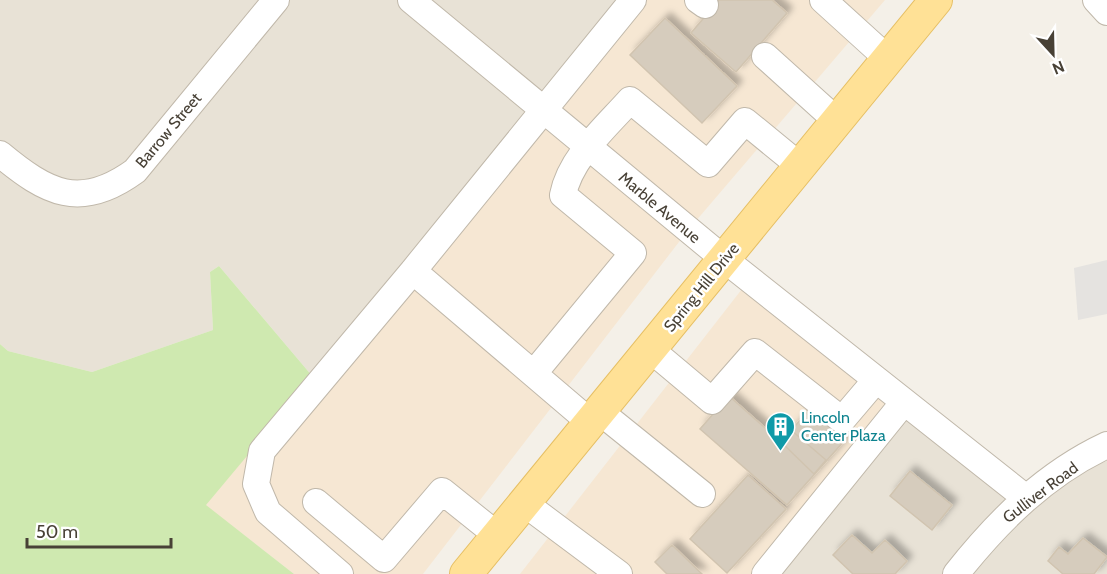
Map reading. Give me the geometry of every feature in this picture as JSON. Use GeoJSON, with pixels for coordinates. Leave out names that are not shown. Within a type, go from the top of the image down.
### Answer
{"type":"FeatureCollection","features":[{"type":"Feature","properties":{"kind":"main road","name":"Spring Hill Drive"},"geometry":{"type":"LineString","coordinates":[[472,572],[497,535],[936,0]]}},
{"type":"Feature","properties":{"kind":"street","name":"Barrow Street"},"geometry":{"type":"LineString","coordinates":[[0,154],[28,177],[53,190],[74,194],[90,192],[118,183],[135,171],[276,0]]}},
{"type":"Feature","properties":{"kind":"street","name":"Marble Avenue"},"geometry":{"type":"LineString","coordinates":[[411,0],[724,259],[1026,498]]}},
{"type":"Feature","properties":{"kind":"street"},"geometry":{"type":"LineString","coordinates":[[340,574],[268,512],[256,484],[262,451],[413,271],[633,0]]}},
{"type":"Feature","properties":{"kind":"street"},"geometry":{"type":"LineString","coordinates":[[823,0],[888,59]]}},
{"type":"Feature","properties":{"kind":"street"},"geometry":{"type":"LineString","coordinates":[[1096,0],[1107,12]]}},
{"type":"Feature","properties":{"kind":"street"},"geometry":{"type":"LineString","coordinates":[[765,56],[837,121]]}},
{"type":"Feature","properties":{"kind":"street"},"geometry":{"type":"LineString","coordinates":[[534,373],[633,254],[563,195],[566,179],[588,147],[630,100],[708,164],[745,121],[800,166]]}},
{"type":"Feature","properties":{"kind":"street"},"geometry":{"type":"LineString","coordinates":[[413,271],[534,373],[702,494]]}},
{"type":"Feature","properties":{"kind":"street"},"geometry":{"type":"LineString","coordinates":[[650,349],[712,401],[755,352],[842,420],[876,380]]}},
{"type":"Feature","properties":{"kind":"street"},"geometry":{"type":"LineString","coordinates":[[765,574],[904,402]]}},
{"type":"Feature","properties":{"kind":"street","name":"Gulliver Road"},"geometry":{"type":"LineString","coordinates":[[956,574],[992,529],[1026,498],[1061,472],[1107,445]]}},
{"type":"Feature","properties":{"kind":"street"},"geometry":{"type":"LineString","coordinates":[[316,502],[384,559],[442,491],[497,535]]}},
{"type":"Feature","properties":{"kind":"street"},"geometry":{"type":"LineString","coordinates":[[524,503],[619,574]]}},
{"type":"Feature","properties":{"kind":"shaded area"},"geometry":{"type":"Polygon","coordinates":[[[0,0],[618,0],[313,377],[219,266],[210,272],[213,330],[92,372],[8,351],[0,344],[0,0]]]}},
{"type":"Feature","properties":{"kind":"shaded area"},"geometry":{"type":"Polygon","coordinates":[[[618,0],[885,0],[689,229],[423,574],[294,574],[205,505],[313,377],[618,0]]]}},
{"type":"Feature","properties":{"kind":"shaded area"},"geometry":{"type":"Polygon","coordinates":[[[1107,260],[1107,314],[1078,320],[1074,268],[1107,260]]]}},
{"type":"Feature","properties":{"kind":"shaded area"},"geometry":{"type":"Polygon","coordinates":[[[749,280],[897,409],[770,574],[520,574],[749,280]]]}},
{"type":"Feature","properties":{"kind":"shaded area"},"geometry":{"type":"Polygon","coordinates":[[[905,415],[1018,493],[1107,461],[1107,574],[770,574],[905,415]]]}},
{"type":"Feature","properties":{"kind":"green space"},"geometry":{"type":"Polygon","coordinates":[[[219,266],[313,377],[206,505],[294,574],[0,574],[0,344],[8,351],[92,372],[213,330],[210,272],[219,266]]]}},
{"type":"Feature","properties":{"kind":"building"},"geometry":{"type":"Polygon","coordinates":[[[719,0],[772,0],[787,13],[736,72],[691,33],[719,0]]]}},
{"type":"Feature","properties":{"kind":"building"},"geometry":{"type":"Polygon","coordinates":[[[665,18],[737,86],[702,123],[630,55],[665,18]]]}},
{"type":"Feature","properties":{"kind":"building","name":"Lincoln Center Plaza"},"geometry":{"type":"Polygon","coordinates":[[[729,396],[781,442],[810,409],[845,440],[787,505],[700,429],[729,396]]]}},
{"type":"Feature","properties":{"kind":"building"},"geometry":{"type":"Polygon","coordinates":[[[791,430],[826,460],[814,474],[781,442],[791,430]]]}},
{"type":"Feature","properties":{"kind":"building"},"geometry":{"type":"Polygon","coordinates":[[[910,471],[952,505],[932,530],[890,496],[910,471]]]}},
{"type":"Feature","properties":{"kind":"building"},"geometry":{"type":"Polygon","coordinates":[[[748,475],[786,509],[727,573],[690,539],[748,475]]]}},
{"type":"Feature","properties":{"kind":"building"},"geometry":{"type":"Polygon","coordinates":[[[852,535],[872,553],[885,540],[907,561],[895,574],[853,574],[833,555],[852,535]]]}},
{"type":"Feature","properties":{"kind":"building"},"geometry":{"type":"Polygon","coordinates":[[[1083,538],[1107,557],[1094,574],[1063,574],[1048,561],[1059,547],[1068,554],[1083,538]]]}},
{"type":"Feature","properties":{"kind":"building"},"geometry":{"type":"Polygon","coordinates":[[[672,545],[702,574],[667,574],[655,562],[672,545]]]}},
{"type":"Feature","properties":{"kind":"place","name":"Lincoln Center Plaza"},"geometry":{"type":"Point","coordinates":[780,452]}}]}
